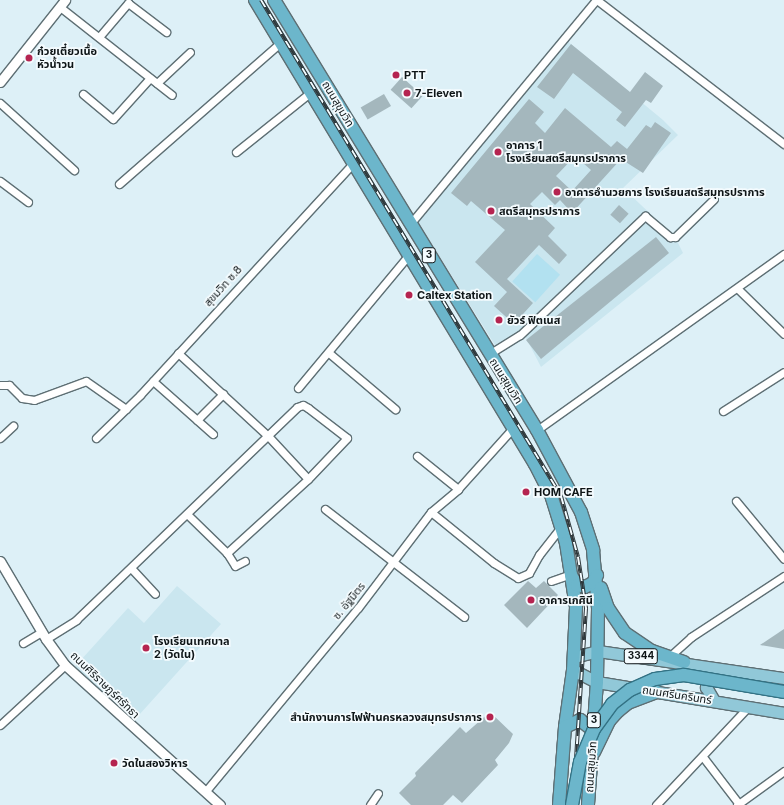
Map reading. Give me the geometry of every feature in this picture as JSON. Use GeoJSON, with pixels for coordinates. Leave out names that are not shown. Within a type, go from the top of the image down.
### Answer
{"type":"FeatureCollection","features":[{"type":"Feature","properties":{"kind":"highway","name":"ถนนสุขุมวิท"},"geometry":{"type":"LineString","coordinates":[[255,0],[513,428],[544,482],[561,527],[576,606],[574,663],[565,727],[559,805]]}},
{"type":"Feature","properties":{"kind":"highway","name":"ถนนสุขุมวิท"},"geometry":{"type":"LineString","coordinates":[[274,0],[489,354],[537,430],[581,512],[597,575],[597,682],[588,805]]}},
{"type":"Feature","properties":{"kind":"highway"},"geometry":{"type":"LineString","coordinates":[[571,574],[574,582],[585,587],[593,583],[597,575]]}},
{"type":"Feature","properties":{"kind":"highway"},"geometry":{"type":"LineString","coordinates":[[597,575],[608,608],[625,633],[638,644],[684,662]]}},
{"type":"Feature","properties":{"kind":"highway"},"geometry":{"type":"LineString","coordinates":[[572,805],[580,762],[586,746],[602,716],[620,697],[630,690],[655,678],[684,675],[784,692]]}},
{"type":"Feature","properties":{"kind":"highway"},"geometry":{"type":"LineString","coordinates":[[591,758],[609,721],[618,711],[628,703],[657,692]]}},
{"type":"Feature","properties":{"kind":"highway"},"geometry":{"type":"LineString","coordinates":[[565,727],[580,720],[593,730]]}},
{"type":"Feature","properties":{"kind":"main road","name":"3344"},"geometry":{"type":"LineString","coordinates":[[574,663],[598,651],[684,662],[784,678]]}},
{"type":"Feature","properties":{"kind":"main road","name":"ถนนศรีนครินทร์"},"geometry":{"type":"LineString","coordinates":[[574,663],[597,682],[784,713]]}},
{"type":"Feature","properties":{"kind":"main road"},"geometry":{"type":"LineString","coordinates":[[714,701],[707,692],[706,682],[713,673],[725,668]]}},
{"type":"Feature","properties":{"kind":"street"},"geometry":{"type":"LineString","coordinates":[[410,224],[597,0],[784,144]]}},
{"type":"Feature","properties":{"kind":"street"},"geometry":{"type":"LineString","coordinates":[[99,37],[128,3],[166,32]]}},
{"type":"Feature","properties":{"kind":"street"},"geometry":{"type":"LineString","coordinates":[[0,82],[62,4],[99,37],[172,95]]}},
{"type":"Feature","properties":{"kind":"street"},"geometry":{"type":"LineString","coordinates":[[119,184],[281,42]]}},
{"type":"Feature","properties":{"kind":"street"},"geometry":{"type":"LineString","coordinates":[[157,84],[190,52]]}},
{"type":"Feature","properties":{"kind":"street"},"geometry":{"type":"LineString","coordinates":[[83,94],[113,119],[150,78]]}},
{"type":"Feature","properties":{"kind":"street"},"geometry":{"type":"LineString","coordinates":[[236,152],[311,92]]}},
{"type":"Feature","properties":{"kind":"street"},"geometry":{"type":"LineString","coordinates":[[0,103],[74,170]]}},
{"type":"Feature","properties":{"kind":"street","name":"สุขมวิท ซ.8"},"geometry":{"type":"LineString","coordinates":[[96,438],[153,381],[286,234],[354,162]]}},
{"type":"Feature","properties":{"kind":"street"},"geometry":{"type":"LineString","coordinates":[[0,181],[28,202]]}},
{"type":"Feature","properties":{"kind":"street"},"geometry":{"type":"LineString","coordinates":[[489,354],[520,335],[645,216],[670,237],[675,237],[714,199]]}},
{"type":"Feature","properties":{"kind":"street"},"geometry":{"type":"LineString","coordinates":[[537,430],[738,289],[784,254]]}},
{"type":"Feature","properties":{"kind":"street"},"geometry":{"type":"LineString","coordinates":[[298,388],[409,255]]}},
{"type":"Feature","properties":{"kind":"street"},"geometry":{"type":"LineString","coordinates":[[738,289],[784,334]]}},
{"type":"Feature","properties":{"kind":"street"},"geometry":{"type":"LineString","coordinates":[[329,352],[395,410]]}},
{"type":"Feature","properties":{"kind":"street"},"geometry":{"type":"LineString","coordinates":[[178,353],[269,436],[308,479]]}},
{"type":"Feature","properties":{"kind":"street"},"geometry":{"type":"LineString","coordinates":[[723,411],[784,372]]}},
{"type":"Feature","properties":{"kind":"street"},"geometry":{"type":"LineString","coordinates":[[153,381],[213,434]]}},
{"type":"Feature","properties":{"kind":"street"},"geometry":{"type":"LineString","coordinates":[[0,385],[9,385],[22,398],[34,400],[86,382],[126,409]]}},
{"type":"Feature","properties":{"kind":"street"},"geometry":{"type":"LineString","coordinates":[[197,420],[223,394]]}},
{"type":"Feature","properties":{"kind":"street"},"geometry":{"type":"LineString","coordinates":[[23,643],[43,636],[76,620],[269,436],[297,407],[303,405],[345,435],[346,442],[227,553]]}},
{"type":"Feature","properties":{"kind":"street"},"geometry":{"type":"LineString","coordinates":[[0,438],[13,426]]}},
{"type":"Feature","properties":{"kind":"street","name":"ซ. อัฐมิตร"},"geometry":{"type":"LineString","coordinates":[[205,792],[396,562],[431,512],[458,489],[513,428]]}},
{"type":"Feature","properties":{"kind":"street"},"geometry":{"type":"LineString","coordinates":[[417,456],[458,489]]}},
{"type":"Feature","properties":{"kind":"street"},"geometry":{"type":"LineString","coordinates":[[736,500],[784,559]]}},
{"type":"Feature","properties":{"kind":"street"},"geometry":{"type":"LineString","coordinates":[[325,509],[396,562],[464,617]]}},
{"type":"Feature","properties":{"kind":"street"},"geometry":{"type":"LineString","coordinates":[[431,512],[494,563],[518,578],[530,573],[539,555],[561,527]]}},
{"type":"Feature","properties":{"kind":"street"},"geometry":{"type":"LineString","coordinates":[[187,514],[227,553],[235,566],[245,561]]}},
{"type":"Feature","properties":{"kind":"street","name":"ถนนศิริราษฎร์ศรัทธา"},"geometry":{"type":"LineString","coordinates":[[0,561],[43,636],[65,665],[220,805]]}},
{"type":"Feature","properties":{"kind":"street"},"geometry":{"type":"LineString","coordinates":[[131,568],[155,594]]}},
{"type":"Feature","properties":{"kind":"street"},"geometry":{"type":"LineString","coordinates":[[551,581],[571,574]]}},
{"type":"Feature","properties":{"kind":"street"},"geometry":{"type":"LineString","coordinates":[[669,657],[690,637],[784,576]]}},
{"type":"Feature","properties":{"kind":"street"},"geometry":{"type":"LineString","coordinates":[[0,725],[65,665]]}},
{"type":"Feature","properties":{"kind":"street"},"geometry":{"type":"LineString","coordinates":[[656,805],[703,757],[748,707]]}},
{"type":"Feature","properties":{"kind":"street"},"geometry":{"type":"LineString","coordinates":[[703,757],[738,804],[784,771]]}},
{"type":"Feature","properties":{"kind":"street"},"geometry":{"type":"LineString","coordinates":[[370,805],[378,793]]}},
{"type":"Feature","properties":{"kind":"shaded area"},"geometry":{"type":"Polygon","coordinates":[[[566,40],[663,120],[678,135],[623,188],[675,237],[683,253],[541,367],[523,332],[495,345],[418,222],[566,40]]]}},
{"type":"Feature","properties":{"kind":"shaded area"},"geometry":{"type":"Polygon","coordinates":[[[537,254],[560,275],[535,302],[512,281],[537,254]]]}},
{"type":"Feature","properties":{"kind":"shaded area","name":"โรงเรียนเทศบาล 2 (วัดใน)"},"geometry":{"type":"Polygon","coordinates":[[[177,586],[221,624],[130,725],[70,672],[128,608],[144,623],[177,586]]]}},
{"type":"Feature","properties":{"kind":"building"},"geometry":{"type":"Polygon","coordinates":[[[571,44],[630,92],[645,72],[663,86],[651,103],[646,100],[625,127],[616,120],[622,112],[573,73],[554,99],[537,87],[571,44]]]}},
{"type":"Feature","properties":{"kind":"building","name":"7-Eleven"},"geometry":{"type":"Polygon","coordinates":[[[402,77],[423,96],[411,108],[391,90],[402,77]]]}},
{"type":"Feature","properties":{"kind":"building"},"geometry":{"type":"Polygon","coordinates":[[[384,94],[391,106],[368,120],[361,108],[384,94]]]}},
{"type":"Feature","properties":{"kind":"building"},"geometry":{"type":"Polygon","coordinates":[[[529,99],[544,112],[535,123],[545,133],[565,108],[611,147],[617,141],[627,149],[646,125],[651,128],[655,122],[671,133],[643,173],[621,159],[572,213],[560,200],[555,205],[542,192],[530,204],[555,228],[548,236],[567,255],[559,264],[539,245],[507,279],[533,303],[514,324],[494,306],[507,292],[475,262],[505,230],[471,201],[467,206],[451,193],[529,99]],[[575,156],[556,176],[572,191],[591,170],[575,156]]]}},
{"type":"Feature","properties":{"kind":"building"},"geometry":{"type":"Polygon","coordinates":[[[619,205],[629,214],[620,223],[610,215],[619,205]]]}},
{"type":"Feature","properties":{"kind":"building"},"geometry":{"type":"Polygon","coordinates":[[[656,237],[669,253],[541,359],[526,340],[656,237]]]}},
{"type":"Feature","properties":{"kind":"building","name":"อาคารเกศินี"},"geometry":{"type":"Polygon","coordinates":[[[528,581],[536,588],[544,581],[558,595],[527,628],[504,605],[528,581]]]}},
{"type":"Feature","properties":{"kind":"building"},"geometry":{"type":"Polygon","coordinates":[[[784,629],[784,649],[760,645],[784,629]]]}},
{"type":"Feature","properties":{"kind":"building"},"geometry":{"type":"Polygon","coordinates":[[[490,712],[513,734],[509,743],[495,760],[498,765],[462,803],[453,795],[443,805],[411,805],[399,793],[416,776],[415,773],[460,727],[466,733],[490,712]]]}},
{"type":"Feature","properties":{"kind":"railway"},"geometry":{"type":"LineString","coordinates":[[261,0],[561,496],[578,557],[586,608],[573,805]]}},
{"type":"Feature","properties":{"kind":"place","name":"ก๋วยเตี๋ยวเนื้อ หัวน้ำวน"},"geometry":{"type":"Point","coordinates":[29,58]}},
{"type":"Feature","properties":{"kind":"place","name":"PTT"},"geometry":{"type":"Point","coordinates":[396,75]}},
{"type":"Feature","properties":{"kind":"place","name":"7-Eleven"},"geometry":{"type":"Point","coordinates":[407,93]}},
{"type":"Feature","properties":{"kind":"place","name":"อาคาร 1 โรงเรียนสตรีสมุทรปราการ"},"geometry":{"type":"Point","coordinates":[498,152]}},
{"type":"Feature","properties":{"kind":"place","name":"อาคารอำนวยการ โรงเรียนสตรีสมุทรปราการ"},"geometry":{"type":"Point","coordinates":[557,192]}},
{"type":"Feature","properties":{"kind":"place","name":"สตรีสมุทรปราการ"},"geometry":{"type":"Point","coordinates":[491,211]}},
{"type":"Feature","properties":{"kind":"place","name":"Caltex Station"},"geometry":{"type":"Point","coordinates":[409,295]}},
{"type":"Feature","properties":{"kind":"place","name":"ยัวร์ ฟิตเนส"},"geometry":{"type":"Point","coordinates":[499,320]}},
{"type":"Feature","properties":{"kind":"place","name":"HOM CAFE"},"geometry":{"type":"Point","coordinates":[526,492]}},
{"type":"Feature","properties":{"kind":"place","name":"อาคารเกศินี"},"geometry":{"type":"Point","coordinates":[531,600]}},
{"type":"Feature","properties":{"kind":"place","name":"โรงเรียนเทศบาล 2 (วัดใน)"},"geometry":{"type":"Point","coordinates":[146,648]}},
{"type":"Feature","properties":{"kind":"place","name":"สำนักงานการไฟฟ้านครหลวงสมุทรปราการ"},"geometry":{"type":"Point","coordinates":[490,717]}},
{"type":"Feature","properties":{"kind":"place","name":"วัดในสองวิหาร"},"geometry":{"type":"Point","coordinates":[114,763]}}]}
